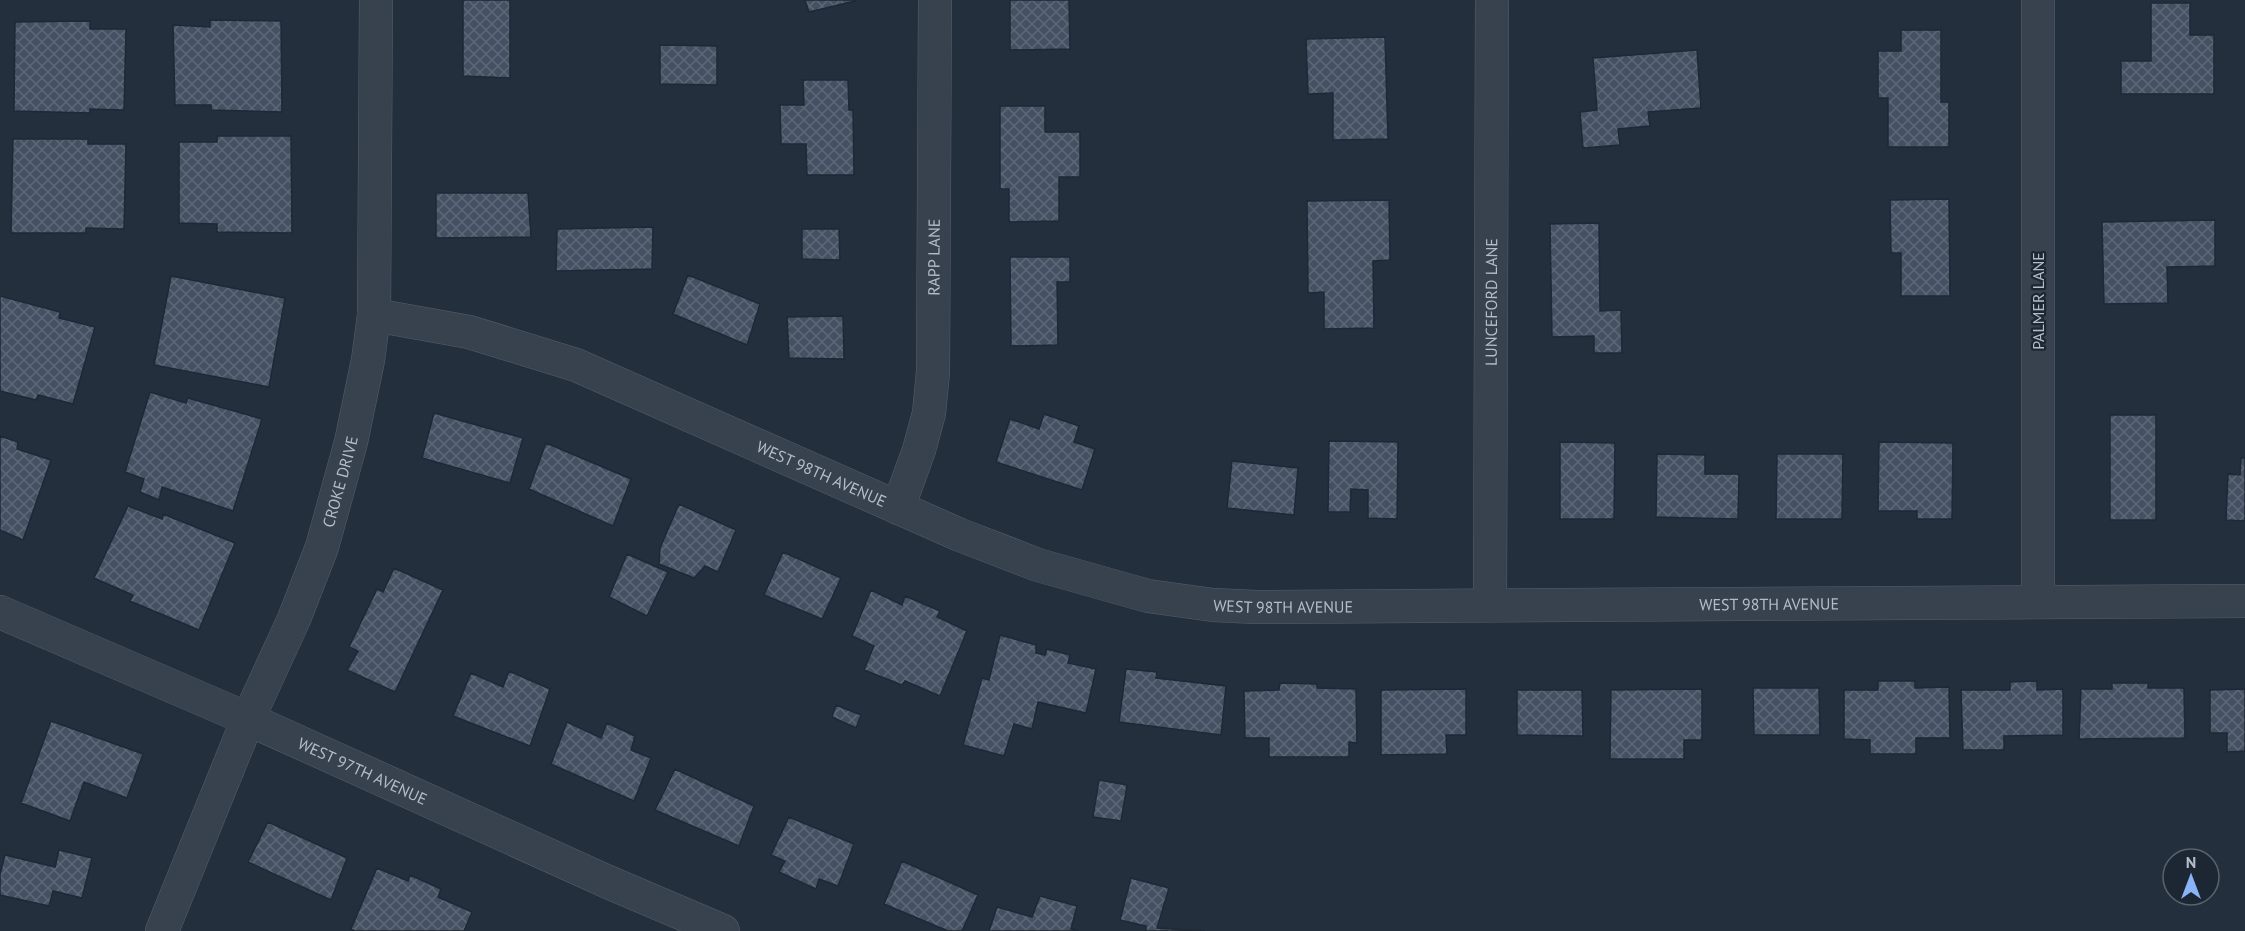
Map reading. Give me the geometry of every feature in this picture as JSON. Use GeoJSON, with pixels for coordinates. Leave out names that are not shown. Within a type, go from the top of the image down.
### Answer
{"type":"FeatureCollection","features":[{"type":"Feature","properties":{"kind":"street","name":"CROKE DRIVE"},"geometry":{"type":"LineString","coordinates":[[162,931],[248,718],[294,619],[322,548],[351,442],[375,315],[376,0]]}},
{"type":"Feature","properties":{"kind":"street","name":"RAPP LANE"},"geometry":{"type":"LineString","coordinates":[[898,508],[929,413],[933,372],[935,0]]}},
{"type":"Feature","properties":{"kind":"street","name":"LUNCEFORD LANE"},"geometry":{"type":"LineString","coordinates":[[1490,605],[1492,0]]}},
{"type":"Feature","properties":{"kind":"street","name":"PALMER LANE"},"geometry":{"type":"LineString","coordinates":[[2038,0],[2038,602]]}},
{"type":"Feature","properties":{"kind":"street","name":"WEST 98TH AVENUE"},"geometry":{"type":"LineString","coordinates":[[375,315],[469,332],[576,365],[960,535],[1038,565],[1148,596],[1213,605],[1256,607],[2245,601]]}},
{"type":"Feature","properties":{"kind":"street","name":"WEST 97TH AVENUE"},"geometry":{"type":"LineString","coordinates":[[0,612],[248,718],[608,882],[723,931]]}},
{"type":"Feature","properties":{"kind":"building"},"geometry":{"type":"Polygon","coordinates":[[[463,0],[510,0],[510,78],[463,76],[463,0]]]}},
{"type":"Feature","properties":{"kind":"building"},"geometry":{"type":"Polygon","coordinates":[[[805,0],[854,0],[855,1],[809,12],[805,0]]]}},
{"type":"Feature","properties":{"kind":"building"},"geometry":{"type":"Polygon","coordinates":[[[1010,0],[1069,0],[1070,49],[1010,50],[1010,0]]]}},
{"type":"Feature","properties":{"kind":"building"},"geometry":{"type":"Polygon","coordinates":[[[2151,3],[2190,3],[2190,35],[2214,35],[2214,94],[2121,94],[2121,61],[2151,61],[2151,3]]]}},
{"type":"Feature","properties":{"kind":"building"},"geometry":{"type":"Polygon","coordinates":[[[210,20],[281,21],[282,112],[211,110],[211,105],[175,105],[173,25],[210,27],[210,20]]]}},
{"type":"Feature","properties":{"kind":"building"},"geometry":{"type":"Polygon","coordinates":[[[90,21],[90,29],[126,29],[124,110],[90,109],[90,113],[14,111],[15,22],[90,21]]]}},
{"type":"Feature","properties":{"kind":"building"},"geometry":{"type":"Polygon","coordinates":[[[1901,30],[1941,30],[1941,102],[1949,102],[1949,147],[1888,147],[1888,98],[1878,98],[1878,51],[1901,51],[1901,30]]]}},
{"type":"Feature","properties":{"kind":"building"},"geometry":{"type":"Polygon","coordinates":[[[1385,37],[1388,139],[1333,140],[1333,93],[1308,94],[1306,39],[1385,37]]]}},
{"type":"Feature","properties":{"kind":"building"},"geometry":{"type":"Polygon","coordinates":[[[660,45],[717,46],[717,85],[660,84],[660,45]]]}},
{"type":"Feature","properties":{"kind":"building"},"geometry":{"type":"Polygon","coordinates":[[[1697,50],[1701,108],[1648,112],[1650,126],[1618,129],[1620,145],[1583,148],[1580,112],[1597,110],[1593,58],[1697,50]]]}},
{"type":"Feature","properties":{"kind":"building"},"geometry":{"type":"Polygon","coordinates":[[[803,80],[848,80],[849,110],[853,110],[854,175],[807,175],[806,144],[781,144],[780,105],[804,105],[803,80]]]}},
{"type":"Feature","properties":{"kind":"building"},"geometry":{"type":"Polygon","coordinates":[[[1000,106],[1045,106],[1045,132],[1080,132],[1080,177],[1059,177],[1059,221],[1009,222],[1009,189],[1000,189],[1000,106]]]}},
{"type":"Feature","properties":{"kind":"building"},"geometry":{"type":"Polygon","coordinates":[[[217,136],[291,136],[292,233],[217,232],[217,224],[179,223],[179,142],[217,142],[217,136]]]}},
{"type":"Feature","properties":{"kind":"building"},"geometry":{"type":"Polygon","coordinates":[[[13,139],[88,139],[88,144],[126,144],[124,229],[86,228],[86,233],[11,233],[13,139]]]}},
{"type":"Feature","properties":{"kind":"building"},"geometry":{"type":"Polygon","coordinates":[[[436,193],[528,193],[531,237],[436,238],[436,193]]]}},
{"type":"Feature","properties":{"kind":"building"},"geometry":{"type":"Polygon","coordinates":[[[1949,199],[1950,296],[1901,296],[1901,253],[1891,253],[1890,200],[1949,199]]]}},
{"type":"Feature","properties":{"kind":"building"},"geometry":{"type":"Polygon","coordinates":[[[1389,200],[1390,260],[1373,261],[1374,328],[1324,329],[1324,292],[1308,293],[1307,201],[1389,200]]]}},
{"type":"Feature","properties":{"kind":"building"},"geometry":{"type":"Polygon","coordinates":[[[2215,220],[2215,266],[2167,267],[2168,303],[2104,304],[2102,222],[2215,220]]]}},
{"type":"Feature","properties":{"kind":"building"},"geometry":{"type":"Polygon","coordinates":[[[1599,223],[1600,311],[1621,310],[1622,353],[1594,353],[1594,336],[1552,337],[1550,224],[1599,223]]]}},
{"type":"Feature","properties":{"kind":"building"},"geometry":{"type":"Polygon","coordinates":[[[653,227],[652,269],[556,271],[557,229],[653,227]]]}},
{"type":"Feature","properties":{"kind":"building"},"geometry":{"type":"Polygon","coordinates":[[[802,229],[839,229],[840,260],[802,259],[802,229]]]}},
{"type":"Feature","properties":{"kind":"building"},"geometry":{"type":"Polygon","coordinates":[[[1010,257],[1070,257],[1070,282],[1057,282],[1058,345],[1011,346],[1010,257]]]}},
{"type":"Feature","properties":{"kind":"building"},"geometry":{"type":"Polygon","coordinates":[[[688,275],[760,304],[747,345],[673,314],[688,275]]]}},
{"type":"Feature","properties":{"kind":"building"},"geometry":{"type":"Polygon","coordinates":[[[171,276],[285,298],[269,387],[154,365],[171,276]]]}},
{"type":"Feature","properties":{"kind":"building"},"geometry":{"type":"Polygon","coordinates":[[[0,296],[60,312],[59,318],[95,327],[73,404],[38,395],[36,400],[0,391],[0,296]]]}},
{"type":"Feature","properties":{"kind":"building"},"geometry":{"type":"Polygon","coordinates":[[[843,316],[844,359],[789,358],[787,317],[843,316]]]}},
{"type":"Feature","properties":{"kind":"building"},"geometry":{"type":"Polygon","coordinates":[[[150,392],[186,403],[188,398],[262,419],[233,511],[162,487],[159,500],[140,492],[144,479],[125,472],[150,392]]]}},
{"type":"Feature","properties":{"kind":"building"},"geometry":{"type":"Polygon","coordinates":[[[434,413],[523,438],[510,483],[422,458],[434,413]]]}},
{"type":"Feature","properties":{"kind":"building"},"geometry":{"type":"Polygon","coordinates":[[[1044,414],[1079,426],[1074,442],[1095,449],[1082,490],[996,462],[1010,419],[1039,429],[1044,414]]]}},
{"type":"Feature","properties":{"kind":"building"},"geometry":{"type":"Polygon","coordinates":[[[2110,415],[2156,415],[2156,520],[2110,520],[2110,415]]]}},
{"type":"Feature","properties":{"kind":"building"},"geometry":{"type":"Polygon","coordinates":[[[0,436],[18,442],[17,449],[51,460],[23,540],[0,530],[0,436]]]}},
{"type":"Feature","properties":{"kind":"building"},"geometry":{"type":"Polygon","coordinates":[[[1329,441],[1398,442],[1397,519],[1368,518],[1368,490],[1351,489],[1350,512],[1328,512],[1329,441]]]}},
{"type":"Feature","properties":{"kind":"building"},"geometry":{"type":"Polygon","coordinates":[[[1560,442],[1615,443],[1614,519],[1560,519],[1560,442]]]}},
{"type":"Feature","properties":{"kind":"building"},"geometry":{"type":"Polygon","coordinates":[[[1879,442],[1953,443],[1952,519],[1917,519],[1917,511],[1878,511],[1879,442]]]}},
{"type":"Feature","properties":{"kind":"building"},"geometry":{"type":"Polygon","coordinates":[[[546,443],[631,479],[613,526],[529,489],[546,443]]]}},
{"type":"Feature","properties":{"kind":"building"},"geometry":{"type":"Polygon","coordinates":[[[1657,454],[1705,455],[1705,474],[1739,474],[1738,519],[1656,517],[1657,454]]]}},
{"type":"Feature","properties":{"kind":"building"},"geometry":{"type":"Polygon","coordinates":[[[1777,454],[1843,454],[1842,519],[1776,519],[1777,454]]]}},
{"type":"Feature","properties":{"kind":"building"},"geometry":{"type":"Polygon","coordinates":[[[2241,458],[2245,458],[2245,521],[2226,520],[2228,474],[2240,475],[2241,458]]]}},
{"type":"Feature","properties":{"kind":"building"},"geometry":{"type":"Polygon","coordinates":[[[1232,461],[1298,468],[1294,515],[1227,508],[1232,461]]]}},
{"type":"Feature","properties":{"kind":"building"},"geometry":{"type":"Polygon","coordinates":[[[679,504],[736,530],[718,572],[705,566],[694,578],[659,564],[660,548],[679,504]]]}},
{"type":"Feature","properties":{"kind":"building"},"geometry":{"type":"Polygon","coordinates":[[[128,506],[162,519],[163,514],[235,543],[199,630],[130,601],[133,595],[94,578],[128,506]]]}},
{"type":"Feature","properties":{"kind":"building"},"geometry":{"type":"Polygon","coordinates":[[[783,552],[841,578],[822,619],[764,595],[783,552]]]}},
{"type":"Feature","properties":{"kind":"building"},"geometry":{"type":"Polygon","coordinates":[[[627,554],[668,572],[647,616],[609,597],[627,554]]]}},
{"type":"Feature","properties":{"kind":"building"},"geometry":{"type":"Polygon","coordinates":[[[394,568],[443,590],[395,692],[347,670],[358,651],[349,647],[377,589],[383,592],[394,568]]]}},
{"type":"Feature","properties":{"kind":"building"},"geometry":{"type":"Polygon","coordinates":[[[871,590],[902,605],[905,596],[940,611],[937,617],[967,631],[940,696],[905,681],[902,685],[864,670],[874,646],[852,636],[871,590]]]}},
{"type":"Feature","properties":{"kind":"building"},"geometry":{"type":"Polygon","coordinates":[[[1000,635],[1036,645],[1036,653],[1045,655],[1047,649],[1070,655],[1068,663],[1096,669],[1086,713],[1038,702],[1032,729],[1014,724],[1004,756],[963,745],[982,678],[989,680],[1000,635]]]}},
{"type":"Feature","properties":{"kind":"building"},"geometry":{"type":"Polygon","coordinates":[[[1126,669],[1157,672],[1156,678],[1226,686],[1221,735],[1119,722],[1126,669]]]}},
{"type":"Feature","properties":{"kind":"building"},"geometry":{"type":"Polygon","coordinates":[[[509,671],[550,689],[530,746],[453,716],[471,673],[503,687],[509,671]]]}},
{"type":"Feature","properties":{"kind":"building"},"geometry":{"type":"Polygon","coordinates":[[[1878,681],[1915,681],[1915,688],[1949,687],[1950,738],[1916,738],[1916,754],[1870,754],[1870,740],[1844,739],[1844,690],[1878,690],[1878,681]]]}},
{"type":"Feature","properties":{"kind":"building"},"geometry":{"type":"Polygon","coordinates":[[[2037,681],[2037,690],[2063,689],[2063,735],[2004,736],[2004,750],[1963,750],[1961,690],[2010,690],[2010,682],[2037,681]]]}},
{"type":"Feature","properties":{"kind":"building"},"geometry":{"type":"Polygon","coordinates":[[[1280,683],[1317,684],[1317,688],[1356,689],[1357,743],[1349,742],[1349,757],[1269,757],[1269,738],[1245,738],[1244,691],[1279,690],[1280,683]]]}},
{"type":"Feature","properties":{"kind":"building"},"geometry":{"type":"Polygon","coordinates":[[[2112,683],[2148,683],[2148,688],[2184,688],[2185,738],[2079,739],[2081,689],[2112,689],[2112,683]]]}},
{"type":"Feature","properties":{"kind":"building"},"geometry":{"type":"Polygon","coordinates":[[[1753,688],[1819,688],[1820,735],[1754,735],[1753,688]]]}},
{"type":"Feature","properties":{"kind":"building"},"geometry":{"type":"Polygon","coordinates":[[[1466,689],[1466,735],[1446,735],[1447,754],[1381,755],[1381,690],[1466,689]]]}},
{"type":"Feature","properties":{"kind":"building"},"geometry":{"type":"Polygon","coordinates":[[[1702,689],[1702,740],[1684,740],[1684,759],[1610,759],[1611,690],[1702,689]]]}},
{"type":"Feature","properties":{"kind":"building"},"geometry":{"type":"Polygon","coordinates":[[[2245,689],[2245,751],[2227,752],[2227,733],[2210,733],[2210,690],[2245,689]]]}},
{"type":"Feature","properties":{"kind":"building"},"geometry":{"type":"Polygon","coordinates":[[[1517,690],[1582,690],[1583,736],[1517,735],[1517,690]]]}},
{"type":"Feature","properties":{"kind":"building"},"geometry":{"type":"Polygon","coordinates":[[[836,705],[861,715],[856,728],[832,717],[836,705]]]}},
{"type":"Feature","properties":{"kind":"building"},"geometry":{"type":"Polygon","coordinates":[[[51,721],[143,754],[127,798],[84,782],[70,821],[21,803],[51,721]]]}},
{"type":"Feature","properties":{"kind":"building"},"geometry":{"type":"Polygon","coordinates":[[[567,722],[601,738],[607,723],[635,736],[631,750],[651,758],[634,801],[551,764],[567,722]]]}},
{"type":"Feature","properties":{"kind":"building"},"geometry":{"type":"Polygon","coordinates":[[[675,769],[754,806],[739,846],[655,810],[675,769]]]}},
{"type":"Feature","properties":{"kind":"building"},"geometry":{"type":"Polygon","coordinates":[[[1099,780],[1127,785],[1121,821],[1093,817],[1099,780]]]}},
{"type":"Feature","properties":{"kind":"building"},"geometry":{"type":"Polygon","coordinates":[[[789,817],[854,844],[838,886],[819,879],[816,889],[779,872],[785,861],[771,855],[789,817]]]}},
{"type":"Feature","properties":{"kind":"building"},"geometry":{"type":"Polygon","coordinates":[[[268,822],[347,858],[331,900],[248,862],[268,822]]]}},
{"type":"Feature","properties":{"kind":"building"},"geometry":{"type":"Polygon","coordinates":[[[59,850],[92,858],[82,898],[53,891],[49,906],[0,895],[0,874],[5,855],[55,867],[59,850]]]}},
{"type":"Feature","properties":{"kind":"building"},"geometry":{"type":"Polygon","coordinates":[[[902,861],[978,895],[962,931],[948,931],[884,904],[902,861]]]}},
{"type":"Feature","properties":{"kind":"building"},"geometry":{"type":"Polygon","coordinates":[[[377,868],[408,881],[410,875],[441,889],[438,897],[472,912],[464,931],[355,931],[351,929],[377,868]]]}},
{"type":"Feature","properties":{"kind":"building"},"geometry":{"type":"Polygon","coordinates":[[[1131,878],[1169,888],[1157,928],[1205,931],[1146,931],[1146,926],[1120,920],[1131,878]]]}},
{"type":"Feature","properties":{"kind":"building"},"geometry":{"type":"Polygon","coordinates":[[[1040,896],[1077,906],[1071,929],[1079,931],[989,931],[997,907],[1032,917],[1040,896]]]}}]}
